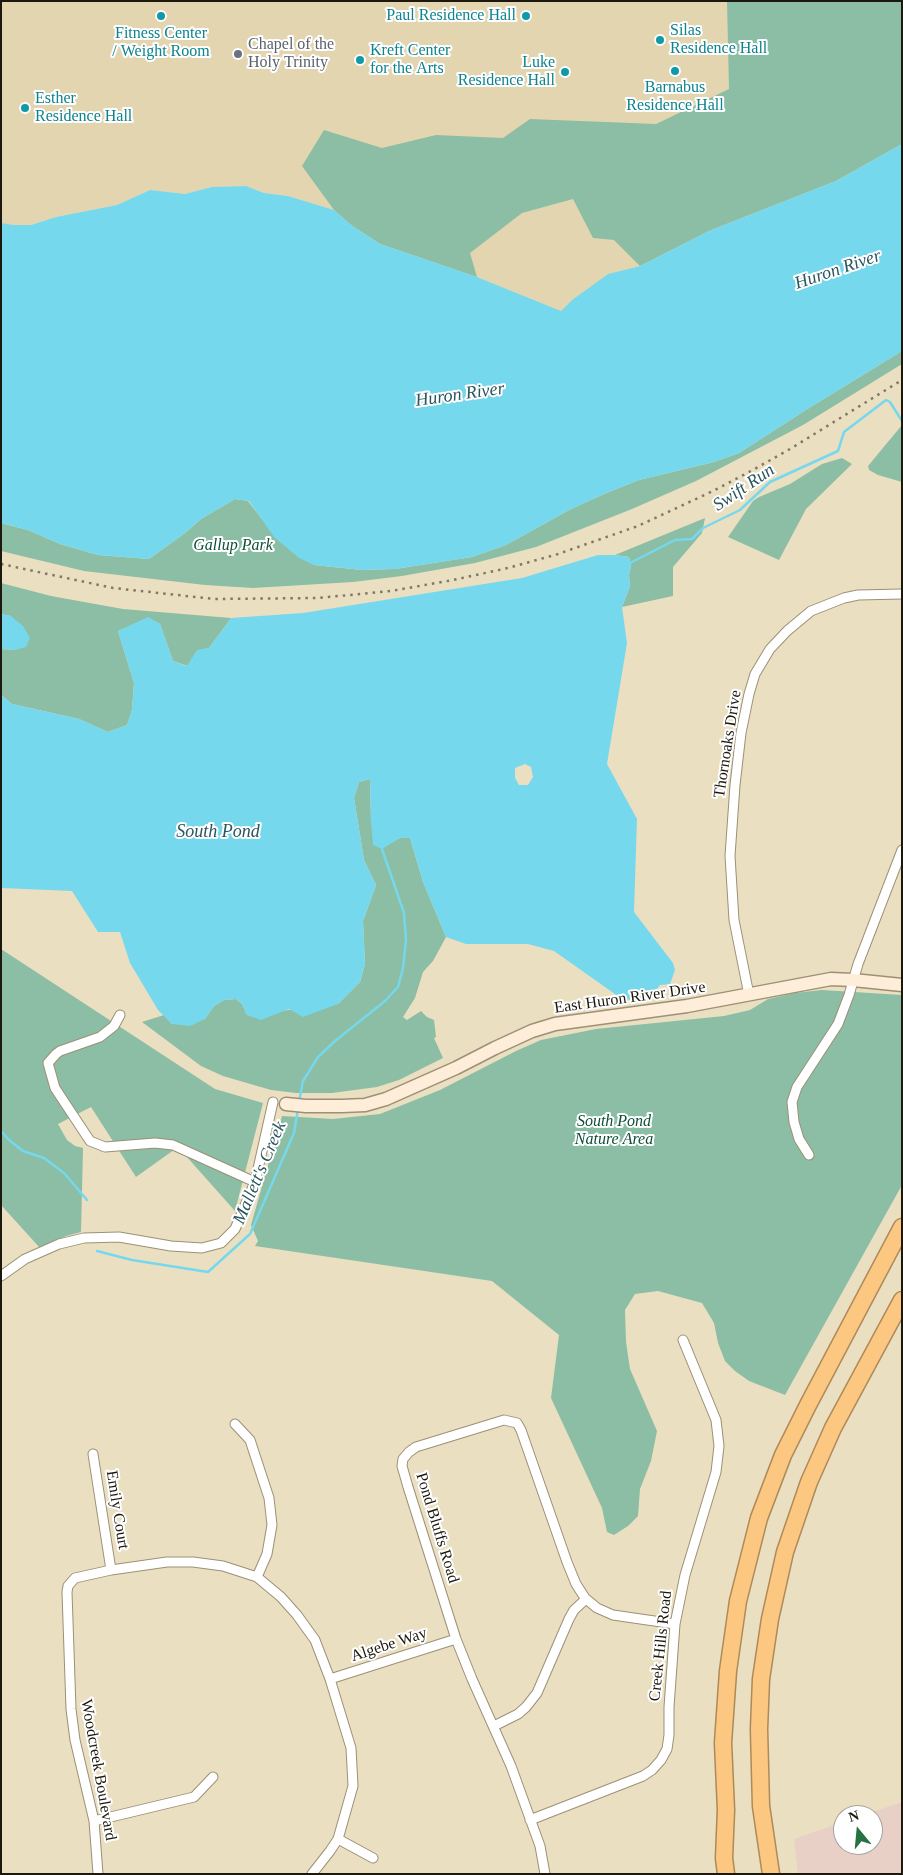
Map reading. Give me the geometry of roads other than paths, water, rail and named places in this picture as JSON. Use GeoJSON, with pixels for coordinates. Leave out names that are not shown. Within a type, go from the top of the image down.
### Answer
{"type":"FeatureCollection","features":[{"type":"Feature","properties":{"kind":"highway"},"geometry":{"type":"LineString","coordinates":[[726,1874],[724,1858],[726,1810],[723,1743],[728,1671],[738,1601],[759,1518],[783,1455],[902,1227]]}},
{"type":"Feature","properties":{"kind":"highway"},"geometry":{"type":"LineString","coordinates":[[770,1874],[761,1806],[759,1729],[761,1679],[770,1619],[785,1552],[809,1482],[833,1428],[902,1300]]}},
{"type":"Feature","properties":{"kind":"highway"},"geometry":{"type":"LineString","coordinates":[[761,1806],[777,1874]]}},
{"type":"Feature","properties":{"kind":"highway"},"geometry":{"type":"LineString","coordinates":[[726,1810],[735,1874]]}},
{"type":"Feature","properties":{"kind":"main road","name":"East Huron River Drive"},"geometry":{"type":"LineString","coordinates":[[286,1104],[306,1106],[365,1105],[386,1099],[456,1068],[502,1044],[532,1031],[555,1024],[749,996],[831,979],[902,985]]}},
{"type":"Feature","properties":{"kind":"street","name":"Thornoaks Drive"},"geometry":{"type":"LineString","coordinates":[[749,996],[734,920],[730,856],[741,733],[748,694],[755,674],[770,650],[787,631],[811,611],[858,595],[902,594]]}},
{"type":"Feature","properties":{"kind":"street"},"geometry":{"type":"LineString","coordinates":[[809,1155],[799,1139],[794,1122],[792,1102],[797,1087],[838,1024],[902,850]]}},
{"type":"Feature","properties":{"kind":"street"},"geometry":{"type":"LineString","coordinates":[[120,1015],[114,1026],[100,1037],[60,1051],[48,1063],[55,1088],[90,1141],[106,1147],[155,1143],[173,1145],[255,1182]]}},
{"type":"Feature","properties":{"kind":"street"},"geometry":{"type":"LineString","coordinates":[[1,1276],[25,1258],[59,1244],[84,1238],[119,1237],[171,1246],[202,1248],[221,1242],[235,1229],[255,1182],[272,1102]]}},
{"type":"Feature","properties":{"kind":"street","name":"Creek Hills Road"},"geometry":{"type":"LineString","coordinates":[[530,1820],[643,1776],[661,1760],[667,1749],[675,1624],[685,1575],[716,1472],[719,1446],[716,1420],[684,1340]]}},
{"type":"Feature","properties":{"kind":"street","name":"Pond Bluffs Road"},"geometry":{"type":"LineString","coordinates":[[545,1874],[540,1846],[511,1766],[456,1639],[402,1466],[403,1459],[416,1447],[504,1420],[517,1423],[567,1562],[576,1584],[586,1599],[597,1608],[613,1615],[675,1624]]}},
{"type":"Feature","properties":{"kind":"street"},"geometry":{"type":"LineString","coordinates":[[234,1424],[250,1440],[269,1498],[272,1525],[267,1554],[257,1577]]}},
{"type":"Feature","properties":{"kind":"street","name":"Emily Court"},"geometry":{"type":"LineString","coordinates":[[93,1454],[111,1570]]}},
{"type":"Feature","properties":{"kind":"street"},"geometry":{"type":"LineString","coordinates":[[111,1570],[167,1562],[193,1562],[223,1566],[257,1577],[281,1597],[315,1640],[350,1740],[353,1786],[338,1839],[312,1874]]}},
{"type":"Feature","properties":{"kind":"street","name":"Woodcreek Boulevard"},"geometry":{"type":"LineString","coordinates":[[98,1874],[94,1821],[74,1740],[71,1709],[67,1592],[75,1578],[111,1570]]}},
{"type":"Feature","properties":{"kind":"street"},"geometry":{"type":"LineString","coordinates":[[494,1726],[526,1708],[537,1693],[571,1614],[586,1599]]}},
{"type":"Feature","properties":{"kind":"street","name":"Algebe Way"},"geometry":{"type":"LineString","coordinates":[[330,1679],[456,1639]]}},
{"type":"Feature","properties":{"kind":"street"},"geometry":{"type":"LineString","coordinates":[[94,1821],[194,1797],[213,1777]]}},
{"type":"Feature","properties":{"kind":"street"},"geometry":{"type":"LineString","coordinates":[[338,1839],[373,1858]]}},
{"type":"Feature","properties":{"kind":"water","name":"Huron River"},"geometry":{"type":"Polygon","coordinates":[[[902,144],[902,351],[739,453],[714,462],[639,480],[569,510],[506,545],[472,557],[395,569],[362,570],[314,565],[299,558],[274,537],[249,501],[235,499],[201,519],[149,559],[98,555],[60,544],[28,530],[1,523],[1,223],[31,225],[56,217],[117,205],[150,190],[185,194],[212,187],[246,186],[264,193],[288,196],[334,210],[351,225],[380,244],[477,277],[561,311],[572,300],[608,274],[640,266],[709,231],[836,181],[902,144]]]}},
{"type":"Feature","properties":{"kind":"water","name":"South Pond"},"geometry":{"type":"Polygon","coordinates":[[[598,555],[629,557],[631,567],[629,575],[630,586],[622,607],[627,643],[607,764],[637,819],[634,912],[673,963],[675,970],[670,984],[660,985],[650,997],[632,1000],[622,999],[554,951],[528,944],[466,944],[446,937],[423,882],[410,838],[400,838],[382,849],[373,845],[370,779],[359,782],[354,798],[364,860],[376,885],[363,921],[365,964],[360,982],[338,1004],[303,1017],[289,1009],[261,1020],[247,1015],[242,1004],[236,999],[224,1000],[214,1006],[205,1019],[190,1026],[172,1024],[158,1010],[130,963],[120,932],[98,932],[72,891],[1,888],[1,695],[12,704],[79,719],[108,732],[127,725],[132,710],[134,683],[118,631],[148,617],[160,624],[173,661],[187,666],[197,650],[209,648],[231,618],[303,613],[522,578],[598,555]],[[525,764],[515,768],[515,778],[519,785],[528,785],[533,777],[531,767],[525,764]]]}},
{"type":"Feature","properties":{"kind":"water"},"geometry":{"type":"Polygon","coordinates":[[[1,614],[11,616],[23,626],[30,638],[26,647],[15,650],[1,649],[1,614]]]}},
{"type":"Feature","properties":{"kind":"waterway","name":"Swift Run"},"geometry":{"type":"LineString","coordinates":[[630,563],[675,540],[692,539],[703,528],[740,510],[770,482],[838,451],[844,432],[886,400],[890,402],[902,421]]}},
{"type":"Feature","properties":{"kind":"waterway","name":"Mallett's Creek"},"geometry":{"type":"LineString","coordinates":[[299,1102],[303,1081],[318,1057],[385,1001],[398,987],[403,968],[406,940],[404,913],[382,849]]}},
{"type":"Feature","properties":{"kind":"waterway","name":"Mallett's Creek"},"geometry":{"type":"LineString","coordinates":[[97,1251],[132,1260],[208,1272],[250,1234],[294,1133],[298,1109]]}},
{"type":"Feature","properties":{"kind":"waterway","name":"Mallett's Creek"},"geometry":{"type":"LineString","coordinates":[[1,1131],[23,1151],[44,1158],[64,1173],[87,1200]]}},
{"type":"Feature","properties":{"kind":"railway"},"geometry":{"type":"LineString","coordinates":[[1,564],[113,588],[214,599],[318,598],[391,591],[453,580],[508,568],[558,554],[638,526],[751,471],[902,380]]}},
{"type":"Feature","properties":{"kind":"place","name":"Fitness Center / Weight Room"},"geometry":{"type":"Point","coordinates":[161,16]}},
{"type":"Feature","properties":{"kind":"place","name":"Paul Residence Hall"},"geometry":{"type":"Point","coordinates":[526,16]}},
{"type":"Feature","properties":{"kind":"place","name":"Silas Residence Hall"},"geometry":{"type":"Point","coordinates":[660,40]}},
{"type":"Feature","properties":{"kind":"place","name":"Chapel of the Holy Trinity"},"geometry":{"type":"Point","coordinates":[238,54]}},
{"type":"Feature","properties":{"kind":"place","name":"Kreft Center for the Arts"},"geometry":{"type":"Point","coordinates":[360,60]}},
{"type":"Feature","properties":{"kind":"place","name":"Barnabus Residence Hall"},"geometry":{"type":"Point","coordinates":[675,71]}},
{"type":"Feature","properties":{"kind":"place","name":"Luke Residence Hall"},"geometry":{"type":"Point","coordinates":[565,72]}},
{"type":"Feature","properties":{"kind":"place","name":"Esther Residence Hall"},"geometry":{"type":"Point","coordinates":[25,108]}},
{"type":"Feature","properties":{"kind":"park label","name":"Gallup Park"},"geometry":{"type":"Point","coordinates":[233,546]}},
{"type":"Feature","properties":{"kind":"park label","name":"South Pond Nature Area"},"geometry":{"type":"Point","coordinates":[614,1131]}}]}
